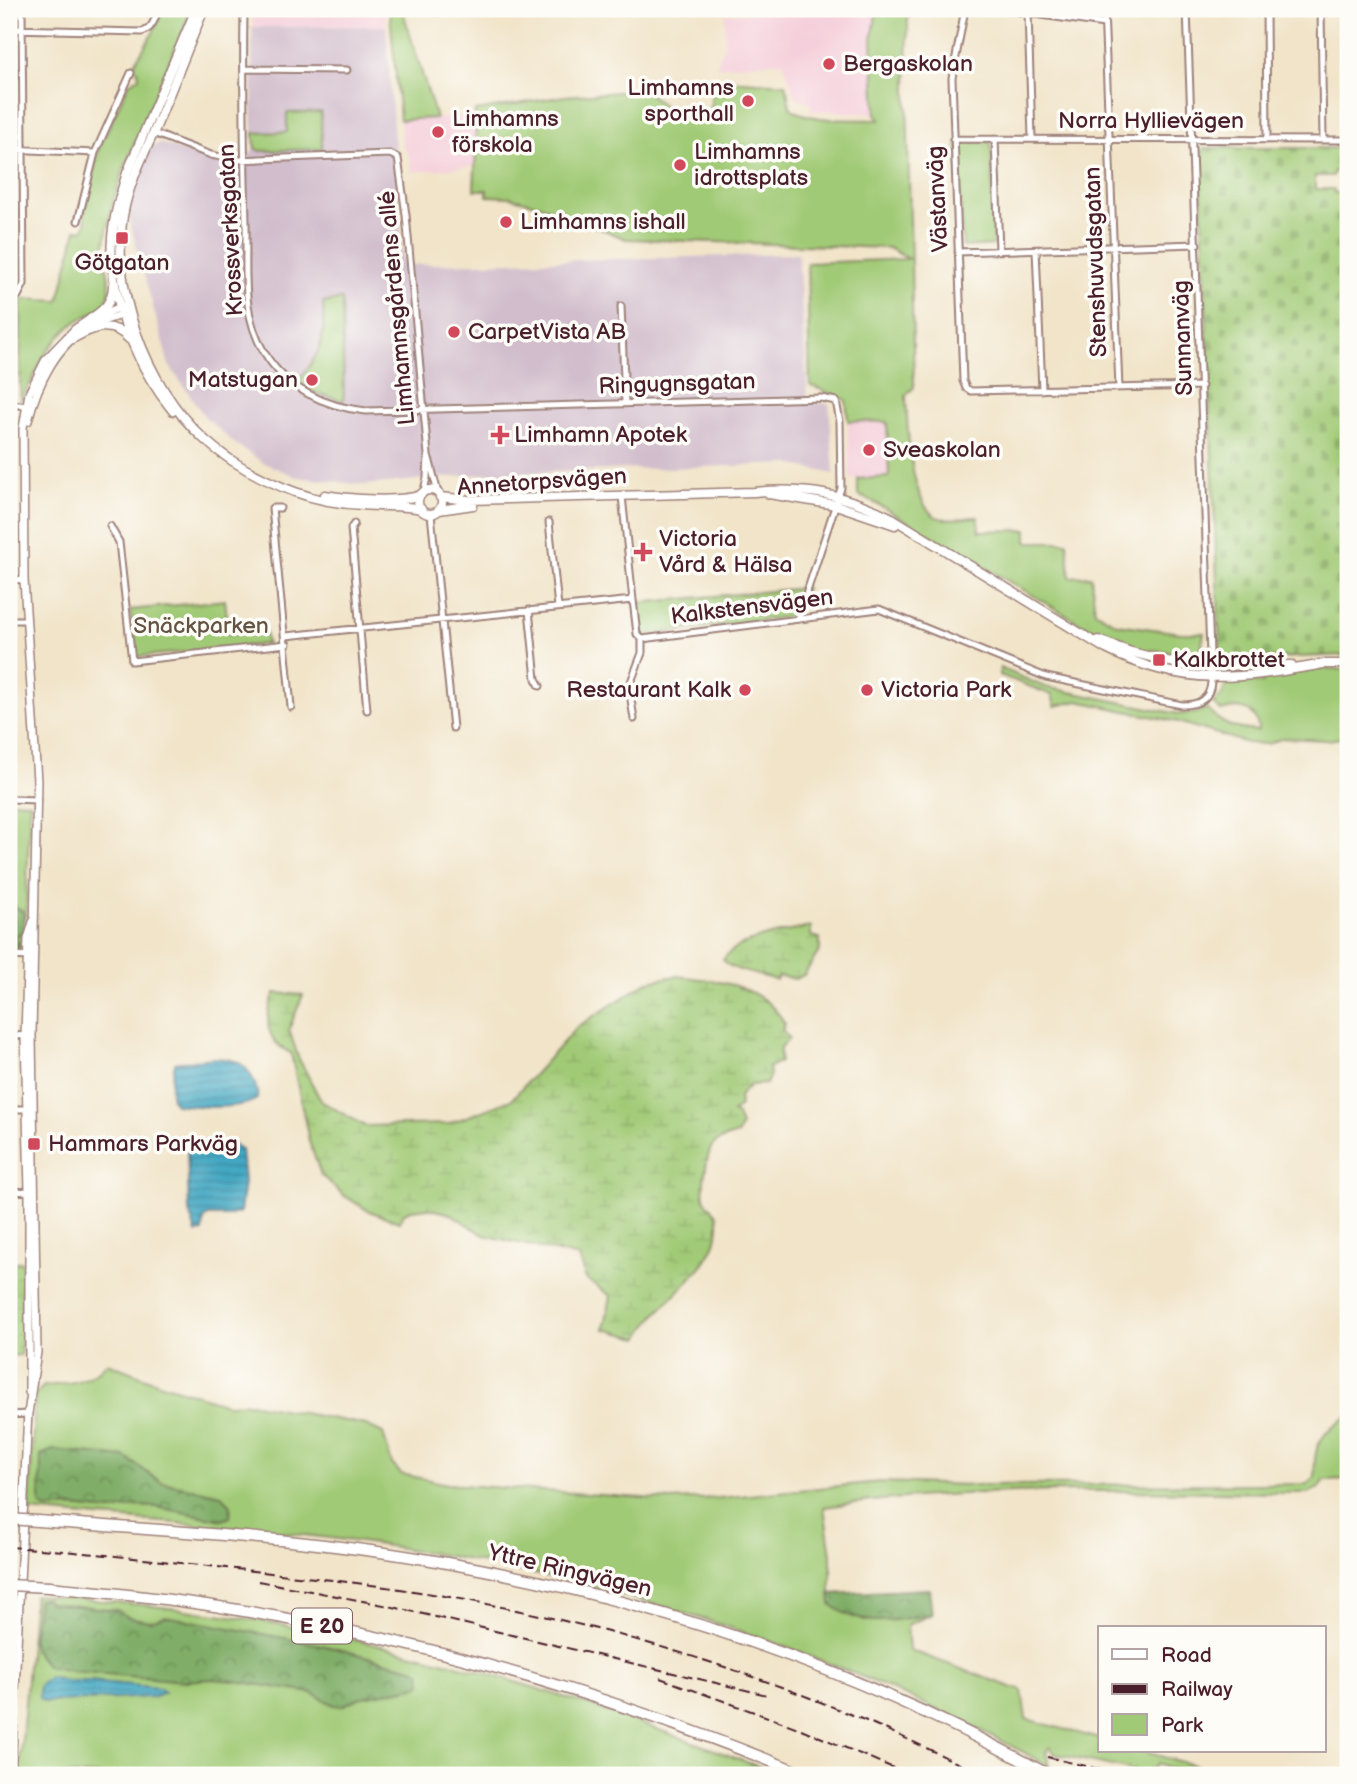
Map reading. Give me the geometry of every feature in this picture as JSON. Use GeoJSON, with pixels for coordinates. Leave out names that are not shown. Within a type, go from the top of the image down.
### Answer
{"type":"FeatureCollection","features":[{"type":"Feature","properties":{"kind":"highway","name":"Yttre Ringvägen"},"geometry":{"type":"LineString","coordinates":[[9,1519],[223,1535],[363,1550],[447,1563],[580,1591],[646,1608],[812,1664],[964,1730],[1049,1775]]}},
{"type":"Feature","properties":{"kind":"highway","name":"E 20"},"geometry":{"type":"LineString","coordinates":[[9,1585],[147,1597],[238,1609],[376,1637],[589,1696],[665,1721],[805,1775]]}},
{"type":"Feature","properties":{"kind":"main road"},"geometry":{"type":"LineString","coordinates":[[90,319],[110,302],[113,288],[114,221],[127,173],[196,9]]}},
{"type":"Feature","properties":{"kind":"main road"},"geometry":{"type":"LineString","coordinates":[[124,310],[122,273],[125,209],[134,178],[204,9]]}},
{"type":"Feature","properties":{"kind":"main road"},"geometry":{"type":"LineString","coordinates":[[112,262],[134,347],[147,375],[179,419],[203,439]]}},
{"type":"Feature","properties":{"kind":"main road","name":"Annetorpsvägen"},"geometry":{"type":"LineString","coordinates":[[124,310],[161,386],[203,439],[246,469],[295,492],[334,502],[435,512],[455,506],[647,494]]}},
{"type":"Feature","properties":{"kind":"main road"},"geometry":{"type":"LineString","coordinates":[[72,339],[93,328],[110,327],[123,332],[134,347]]}},
{"type":"Feature","properties":{"kind":"main road","name":"Annetorpsvägen"},"geometry":{"type":"LineString","coordinates":[[271,482],[328,496],[407,498],[429,491],[469,500],[781,489],[839,495],[864,504],[920,536],[1131,662],[1158,671],[1211,677],[1259,675],[1323,664]]}},
{"type":"Feature","properties":{"kind":"main road","name":"Annetorpsvägen"},"geometry":{"type":"LineString","coordinates":[[754,492],[836,505],[864,513],[920,536]]}},
{"type":"Feature","properties":{"kind":"main road"},"geometry":{"type":"LineString","coordinates":[[421,509],[419,501],[422,494]]}},
{"type":"Feature","properties":{"kind":"main road","name":"Annetorpsvägen"},"geometry":{"type":"LineString","coordinates":[[435,512],[442,503],[439,495]]}},
{"type":"Feature","properties":{"kind":"main road","name":"Annetorpsvägen"},"geometry":{"type":"LineString","coordinates":[[1079,632],[1159,660],[1187,666],[1348,664]]}},
{"type":"Feature","properties":{"kind":"street"},"geometry":{"type":"LineString","coordinates":[[9,296],[18,296],[24,284],[22,9]]}},
{"type":"Feature","properties":{"kind":"street"},"geometry":{"type":"LineString","coordinates":[[9,29],[142,32],[152,26],[159,9]]}},
{"type":"Feature","properties":{"kind":"street","name":"Krossverksgatan"},"geometry":{"type":"LineString","coordinates":[[244,9],[248,312],[257,338],[269,361],[294,386],[328,404],[366,411],[423,410]]}},
{"type":"Feature","properties":{"kind":"street"},"geometry":{"type":"LineString","coordinates":[[420,9],[436,12],[482,9]]}},
{"type":"Feature","properties":{"kind":"street","name":"Västanväg"},"geometry":{"type":"LineString","coordinates":[[965,9],[952,79],[963,381],[971,391],[1042,390]]}},
{"type":"Feature","properties":{"kind":"street"},"geometry":{"type":"LineString","coordinates":[[1000,9],[1104,24]]}},
{"type":"Feature","properties":{"kind":"street","name":"Stenshuvudsgatan"},"geometry":{"type":"LineString","coordinates":[[1104,9],[1119,388]]}},
{"type":"Feature","properties":{"kind":"street","name":"Sunnanväg"},"geometry":{"type":"LineString","coordinates":[[1187,9],[1211,667]]}},
{"type":"Feature","properties":{"kind":"street"},"geometry":{"type":"LineString","coordinates":[[1266,9],[1267,140]]}},
{"type":"Feature","properties":{"kind":"street"},"geometry":{"type":"LineString","coordinates":[[1321,9],[1323,140]]}},
{"type":"Feature","properties":{"kind":"street"},"geometry":{"type":"LineString","coordinates":[[1028,13],[1032,138]]}},
{"type":"Feature","properties":{"kind":"street"},"geometry":{"type":"LineString","coordinates":[[244,69],[347,70]]}},
{"type":"Feature","properties":{"kind":"street"},"geometry":{"type":"LineString","coordinates":[[78,220],[94,153],[131,73]]}},
{"type":"Feature","properties":{"kind":"street"},"geometry":{"type":"LineString","coordinates":[[153,133],[211,155],[245,160]]}},
{"type":"Feature","properties":{"kind":"street","name":"Norra Hyllievägen"},"geometry":{"type":"LineString","coordinates":[[953,139],[1348,141]]}},
{"type":"Feature","properties":{"kind":"street"},"geometry":{"type":"LineString","coordinates":[[995,139],[999,251]]}},
{"type":"Feature","properties":{"kind":"street"},"geometry":{"type":"LineString","coordinates":[[9,149],[94,153]]}},
{"type":"Feature","properties":{"kind":"street","name":"Limhamnsgårdens allé"},"geometry":{"type":"LineString","coordinates":[[245,160],[390,154],[398,158],[406,215],[428,455],[427,478],[422,494]]}},
{"type":"Feature","properties":{"kind":"street"},"geometry":{"type":"LineString","coordinates":[[958,252],[1197,244]]}},
{"type":"Feature","properties":{"kind":"street"},"geometry":{"type":"LineString","coordinates":[[1036,250],[1042,390],[1202,386]]}},
{"type":"Feature","properties":{"kind":"street"},"geometry":{"type":"LineString","coordinates":[[621,306],[625,403]]}},
{"type":"Feature","properties":{"kind":"street"},"geometry":{"type":"LineString","coordinates":[[11,1775],[30,1353],[32,1191],[28,1036],[31,957],[29,932],[34,918],[37,800],[36,736],[24,580],[23,441],[34,380],[46,359],[68,335],[90,319],[124,310]]}},
{"type":"Feature","properties":{"kind":"street"},"geometry":{"type":"LineString","coordinates":[[29,406],[46,374],[72,339],[94,324],[124,310]]}},
{"type":"Feature","properties":{"kind":"street","name":"Ringugnsgatan"},"geometry":{"type":"LineString","coordinates":[[423,410],[821,398],[836,401],[840,422],[839,495]]}},
{"type":"Feature","properties":{"kind":"street"},"geometry":{"type":"LineString","coordinates":[[9,404],[29,406]]}},
{"type":"Feature","properties":{"kind":"street","name":"Limhamnsgårdens allé"},"geometry":{"type":"LineString","coordinates":[[428,455],[439,495]]}},
{"type":"Feature","properties":{"kind":"street"},"geometry":{"type":"LineString","coordinates":[[798,619],[839,495]]}},
{"type":"Feature","properties":{"kind":"street","name":"Kalkstensvägen"},"geometry":{"type":"LineString","coordinates":[[622,496],[637,634],[642,639],[880,609],[1046,677],[1182,705],[1198,703],[1205,699],[1211,690],[1211,677]]}},
{"type":"Feature","properties":{"kind":"street"},"geometry":{"type":"LineString","coordinates":[[279,508],[272,508],[291,708]]}},
{"type":"Feature","properties":{"kind":"street"},"geometry":{"type":"LineString","coordinates":[[435,512],[453,728]]}},
{"type":"Feature","properties":{"kind":"street"},"geometry":{"type":"LineString","coordinates":[[550,522],[558,607]]}},
{"type":"Feature","properties":{"kind":"street"},"geometry":{"type":"LineString","coordinates":[[354,524],[351,528],[367,710]]}},
{"type":"Feature","properties":{"kind":"street"},"geometry":{"type":"LineString","coordinates":[[110,526],[119,542],[132,661],[287,644]]}},
{"type":"Feature","properties":{"kind":"street"},"geometry":{"type":"LineString","coordinates":[[9,579],[24,580]]}},
{"type":"Feature","properties":{"kind":"street"},"geometry":{"type":"LineString","coordinates":[[286,636],[633,600]]}},
{"type":"Feature","properties":{"kind":"street"},"geometry":{"type":"LineString","coordinates":[[529,610],[536,679],[540,685]]}},
{"type":"Feature","properties":{"kind":"street"},"geometry":{"type":"LineString","coordinates":[[9,620],[26,620]]}},
{"type":"Feature","properties":{"kind":"street"},"geometry":{"type":"LineString","coordinates":[[634,719],[629,687],[642,653],[642,639]]}},
{"type":"Feature","properties":{"kind":"street"},"geometry":{"type":"LineString","coordinates":[[1211,667],[1211,677]]}},
{"type":"Feature","properties":{"kind":"street"},"geometry":{"type":"LineString","coordinates":[[9,799],[37,800]]}},
{"type":"Feature","properties":{"kind":"street"},"geometry":{"type":"LineString","coordinates":[[9,956],[31,957]]}},
{"type":"Feature","properties":{"kind":"street"},"geometry":{"type":"LineString","coordinates":[[9,1035],[28,1036]]}},
{"type":"Feature","properties":{"kind":"street"},"geometry":{"type":"LineString","coordinates":[[9,1109],[30,1109]]}},
{"type":"Feature","properties":{"kind":"street"},"geometry":{"type":"LineString","coordinates":[[9,1192],[32,1191]]}},
{"type":"Feature","properties":{"kind":"street"},"geometry":{"type":"LineString","coordinates":[[9,1415],[28,1414]]}},
{"type":"Feature","properties":{"kind":"shaded area"},"geometry":{"type":"Polygon","coordinates":[[[252,9],[389,9],[385,15],[386,26],[253,27],[252,9]]]}},
{"type":"Feature","properties":{"kind":"shaded area","name":"Bergaskolan"},"geometry":{"type":"Polygon","coordinates":[[[759,9],[877,9],[872,40],[876,114],[811,110],[811,103],[795,97],[783,61],[716,67],[725,43],[725,14],[754,13],[759,9]]]}},
{"type":"Feature","properties":{"kind":"shaded area"},"geometry":{"type":"Polygon","coordinates":[[[386,26],[403,265],[798,254],[808,401],[829,404],[834,474],[790,464],[483,474],[365,485],[297,477],[264,463],[234,443],[205,417],[169,365],[127,212],[150,148],[160,143],[238,170],[253,150],[252,27],[386,26]]]}},
{"type":"Feature","properties":{"kind":"shaded area","name":"Limhamns förskola"},"geometry":{"type":"Polygon","coordinates":[[[475,116],[474,166],[412,172],[410,157],[402,145],[400,120],[475,116]]]}},
{"type":"Feature","properties":{"kind":"shaded area","name":"Sveaskolan"},"geometry":{"type":"Polygon","coordinates":[[[848,421],[887,422],[889,478],[850,479],[848,421]]]}},
{"type":"Feature","properties":{"kind":"green space"},"geometry":{"type":"Polygon","coordinates":[[[163,9],[192,9],[123,171],[112,205],[101,264],[107,268],[109,296],[101,308],[76,322],[55,342],[45,354],[20,400],[21,299],[59,301],[76,230],[84,229],[86,223],[84,214],[99,149],[129,83],[139,77],[133,66],[154,31],[163,9]]]}},
{"type":"Feature","properties":{"kind":"green space"},"geometry":{"type":"Polygon","coordinates":[[[392,9],[408,9],[404,15],[436,118],[400,120],[390,15],[392,9]]]}},
{"type":"Feature","properties":{"kind":"green space","name":"Limhamns idrottsplats"},"geometry":{"type":"Polygon","coordinates":[[[877,9],[908,9],[907,92],[914,387],[906,395],[912,463],[921,498],[929,511],[939,518],[978,517],[979,531],[1027,530],[1027,542],[1067,542],[1070,577],[1091,576],[1095,611],[1117,624],[1181,633],[1204,633],[1201,651],[1144,652],[1102,636],[858,495],[858,479],[889,477],[887,422],[848,421],[846,400],[810,385],[807,263],[909,259],[889,248],[626,239],[550,208],[510,197],[487,196],[487,190],[474,190],[475,111],[565,96],[645,90],[667,109],[710,115],[713,79],[786,84],[790,107],[808,116],[880,120],[876,114],[872,40],[877,9]]]}},
{"type":"Feature","properties":{"kind":"green space"},"geometry":{"type":"Polygon","coordinates":[[[321,112],[322,149],[260,151],[255,148],[254,133],[287,132],[287,113],[321,112]]]}},
{"type":"Feature","properties":{"kind":"green space"},"geometry":{"type":"Polygon","coordinates":[[[991,142],[994,245],[963,247],[957,143],[991,142]]]}},
{"type":"Feature","properties":{"kind":"green space"},"geometry":{"type":"Polygon","coordinates":[[[1204,148],[1348,148],[1348,176],[1345,176],[1344,171],[1334,171],[1333,176],[1315,176],[1315,189],[1334,189],[1334,193],[1344,193],[1348,188],[1348,655],[1227,660],[1220,653],[1200,164],[1204,148]]]}},
{"type":"Feature","properties":{"kind":"green space"},"geometry":{"type":"Polygon","coordinates":[[[342,299],[344,401],[316,393],[298,382],[320,346],[324,327],[323,303],[342,299]]]}},
{"type":"Feature","properties":{"kind":"green space"},"geometry":{"type":"Polygon","coordinates":[[[806,588],[796,616],[641,634],[637,603],[806,588]]]}},
{"type":"Feature","properties":{"kind":"green space","name":"Snäckparken"},"geometry":{"type":"Polygon","coordinates":[[[225,600],[229,634],[265,631],[267,644],[135,657],[130,610],[225,600]]]}},
{"type":"Feature","properties":{"kind":"green space"},"geometry":{"type":"Polygon","coordinates":[[[1000,668],[1045,687],[1179,714],[1196,713],[1206,708],[1229,726],[1258,731],[1255,717],[1251,713],[1234,708],[1221,711],[1213,703],[1222,695],[1227,681],[1263,683],[1263,679],[1294,672],[1316,669],[1348,670],[1348,737],[1328,740],[1283,738],[1268,744],[1247,743],[1178,722],[1078,701],[1055,706],[1052,695],[1000,675],[1000,668]]]}},
{"type":"Feature","properties":{"kind":"green space"},"geometry":{"type":"Polygon","coordinates":[[[9,801],[30,802],[26,915],[19,950],[9,950],[9,801]]]}},
{"type":"Feature","properties":{"kind":"green space"},"geometry":{"type":"Polygon","coordinates":[[[9,904],[23,911],[24,930],[15,938],[19,944],[18,949],[9,949],[9,904]]]}},
{"type":"Feature","properties":{"kind":"green space"},"geometry":{"type":"Polygon","coordinates":[[[811,927],[811,936],[820,938],[820,950],[804,975],[795,979],[779,976],[776,980],[739,970],[723,960],[730,952],[750,941],[811,927]]]}},
{"type":"Feature","properties":{"kind":"green space"},"geometry":{"type":"Polygon","coordinates":[[[676,976],[738,987],[765,1000],[785,1024],[782,1030],[789,1039],[780,1048],[780,1062],[769,1067],[770,1075],[766,1084],[750,1085],[739,1096],[740,1106],[733,1112],[741,1126],[738,1134],[718,1141],[709,1154],[704,1197],[717,1214],[718,1225],[709,1256],[650,1321],[639,1338],[604,1329],[611,1296],[586,1279],[579,1257],[484,1235],[451,1214],[428,1208],[404,1213],[399,1222],[369,1211],[343,1195],[321,1175],[309,1141],[291,1053],[276,1042],[269,1028],[269,1011],[275,993],[303,995],[289,1029],[298,1057],[321,1101],[365,1126],[448,1124],[511,1100],[577,1027],[649,981],[676,976]]]}},
{"type":"Feature","properties":{"kind":"green space"},"geometry":{"type":"Polygon","coordinates":[[[9,1262],[22,1262],[21,1355],[9,1356],[9,1262]]]}},
{"type":"Feature","properties":{"kind":"green space"},"geometry":{"type":"Polygon","coordinates":[[[107,1363],[159,1383],[227,1404],[250,1403],[366,1425],[383,1433],[392,1464],[401,1474],[448,1484],[670,1500],[719,1498],[880,1482],[971,1485],[1307,1484],[1315,1477],[1315,1456],[1321,1440],[1331,1428],[1348,1416],[1348,1479],[1325,1480],[1319,1488],[1308,1493],[1005,1492],[824,1507],[831,1555],[831,1604],[864,1621],[932,1614],[907,1625],[909,1650],[1022,1691],[1026,1719],[1098,1738],[1098,1752],[1145,1752],[1230,1775],[1193,1773],[1158,1763],[1150,1774],[1055,1754],[1050,1747],[1046,1752],[1049,1766],[972,1726],[813,1657],[731,1628],[565,1581],[480,1562],[350,1540],[29,1511],[35,1395],[44,1386],[78,1381],[94,1374],[107,1363]],[[53,1450],[46,1509],[72,1507],[112,1511],[137,1506],[157,1507],[223,1520],[230,1516],[203,1491],[161,1482],[124,1457],[53,1450]]]}},
{"type":"Feature","properties":{"kind":"green space"},"geometry":{"type":"Polygon","coordinates":[[[53,1450],[125,1457],[161,1482],[221,1495],[231,1505],[230,1517],[223,1520],[157,1507],[137,1506],[112,1511],[72,1507],[46,1509],[40,1505],[41,1455],[53,1450]]]}},
{"type":"Feature","properties":{"kind":"green space"},"geometry":{"type":"Polygon","coordinates":[[[929,1589],[932,1614],[906,1619],[866,1620],[842,1612],[831,1604],[830,1594],[929,1589]]]}},
{"type":"Feature","properties":{"kind":"green space"},"geometry":{"type":"Polygon","coordinates":[[[34,1595],[233,1616],[365,1642],[468,1668],[570,1699],[779,1775],[19,1775],[34,1595]]]}},
{"type":"Feature","properties":{"kind":"green space"},"geometry":{"type":"Polygon","coordinates":[[[38,1599],[46,1599],[49,1603],[117,1610],[128,1617],[144,1620],[151,1621],[165,1616],[322,1645],[416,1669],[420,1672],[422,1682],[419,1686],[359,1698],[342,1706],[334,1705],[312,1693],[235,1681],[185,1681],[71,1671],[47,1666],[34,1650],[32,1641],[38,1599]]]}},
{"type":"Feature","properties":{"kind":"water"},"geometry":{"type":"Polygon","coordinates":[[[212,1058],[238,1062],[244,1067],[251,1075],[257,1099],[228,1106],[175,1104],[171,1090],[175,1063],[212,1058]]]}},
{"type":"Feature","properties":{"kind":"water"},"geometry":{"type":"Polygon","coordinates":[[[233,1144],[241,1149],[244,1182],[240,1212],[228,1216],[208,1216],[204,1219],[203,1232],[196,1233],[189,1211],[187,1146],[233,1144]]]}},
{"type":"Feature","properties":{"kind":"water"},"geometry":{"type":"Polygon","coordinates":[[[50,1677],[66,1681],[160,1688],[164,1692],[153,1697],[44,1702],[39,1698],[39,1685],[50,1677]]]}},
{"type":"Feature","properties":{"kind":"railway"},"geometry":{"type":"LineString","coordinates":[[9,1547],[109,1555],[338,1581],[434,1594],[533,1614],[665,1648],[730,1669],[858,1717],[981,1775]]}},
{"type":"Feature","properties":{"kind":"railway"},"geometry":{"type":"LineString","coordinates":[[258,1581],[389,1606],[767,1695]]}},
{"type":"Feature","properties":{"kind":"railway"},"geometry":{"type":"LineString","coordinates":[[660,1678],[801,1729],[910,1775]]}},
{"type":"Feature","properties":{"kind":"railway"},"geometry":{"type":"LineString","coordinates":[[1047,1757],[1125,1775]]}},
{"type":"Feature","properties":{"kind":"place","name":"Bergaskolan"},"geometry":{"type":"Point","coordinates":[829,64]}},
{"type":"Feature","properties":{"kind":"place","name":"Limhamns sporthall"},"geometry":{"type":"Point","coordinates":[748,101]}},
{"type":"Feature","properties":{"kind":"place","name":"Limhamns förskola"},"geometry":{"type":"Point","coordinates":[438,132]}},
{"type":"Feature","properties":{"kind":"place","name":"Limhamns idrottsplats"},"geometry":{"type":"Point","coordinates":[680,165]}},
{"type":"Feature","properties":{"kind":"place","name":"Limhamns ishall"},"geometry":{"type":"Point","coordinates":[506,222]}},
{"type":"Feature","properties":{"kind":"place","name":"Götgatan"},"geometry":{"type":"Point","coordinates":[122,238]}},
{"type":"Feature","properties":{"kind":"place","name":"CarpetVista AB"},"geometry":{"type":"Point","coordinates":[454,332]}},
{"type":"Feature","properties":{"kind":"place","name":"Matstugan"},"geometry":{"type":"Point","coordinates":[312,380]}},
{"type":"Feature","properties":{"kind":"place","name":"Limhamn Apotek"},"geometry":{"type":"Point","coordinates":[500,435]}},
{"type":"Feature","properties":{"kind":"place","name":"Sveaskolan"},"geometry":{"type":"Point","coordinates":[869,450]}},
{"type":"Feature","properties":{"kind":"place","name":"Victoria Vård & Hälsa"},"geometry":{"type":"Point","coordinates":[643,552]}},
{"type":"Feature","properties":{"kind":"place","name":"Kalkbrottet"},"geometry":{"type":"Point","coordinates":[1159,660]}},
{"type":"Feature","properties":{"kind":"place","name":"Restaurant Kalk"},"geometry":{"type":"Point","coordinates":[745,690]}},
{"type":"Feature","properties":{"kind":"place","name":"Victoria Park"},"geometry":{"type":"Point","coordinates":[867,690]}},
{"type":"Feature","properties":{"kind":"place","name":"Hammars Parkväg"},"geometry":{"type":"Point","coordinates":[34,1144]}}]}
